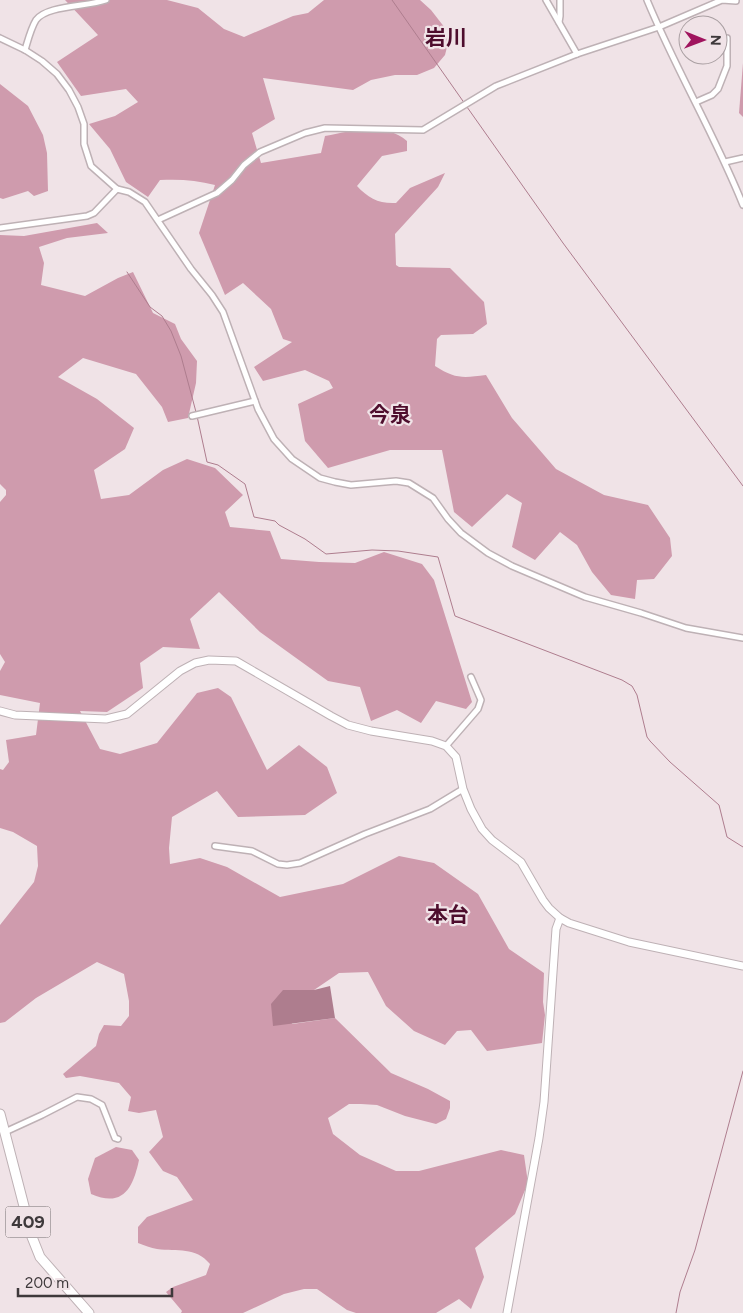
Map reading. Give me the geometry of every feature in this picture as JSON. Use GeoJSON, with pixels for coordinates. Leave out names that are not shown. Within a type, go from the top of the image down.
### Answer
{"type":"FeatureCollection","features":[{"type":"Feature","properties":{"kind":"highway","name":"409"},"geometry":{"type":"LineString","coordinates":[[0,1114],[32,1237],[40,1257],[90,1313]]}},
{"type":"Feature","properties":{"kind":"street"},"geometry":{"type":"LineString","coordinates":[[25,50],[35,22],[46,12],[97,4],[106,0]]}},
{"type":"Feature","properties":{"kind":"street"},"geometry":{"type":"LineString","coordinates":[[546,0],[577,54]]}},
{"type":"Feature","properties":{"kind":"street"},"geometry":{"type":"LineString","coordinates":[[558,22],[560,0]]}},
{"type":"Feature","properties":{"kind":"street"},"geometry":{"type":"LineString","coordinates":[[647,0],[725,162],[743,206]]}},
{"type":"Feature","properties":{"kind":"street"},"geometry":{"type":"LineString","coordinates":[[158,220],[217,193],[232,180],[244,165],[260,152],[305,133],[324,128],[423,130],[496,86],[577,54],[659,27],[722,0],[736,0]]}},
{"type":"Feature","properties":{"kind":"street"},"geometry":{"type":"LineString","coordinates":[[0,38],[42,61],[57,74],[70,90],[84,124],[84,144],[91,166],[117,189],[129,192],[145,202],[191,269],[212,295],[222,312],[255,401],[264,420],[280,446],[292,459],[320,478],[351,485],[396,480],[409,484],[433,498],[461,533],[488,553],[512,566],[585,597],[686,628],[743,638]]}},
{"type":"Feature","properties":{"kind":"street"},"geometry":{"type":"LineString","coordinates":[[696,102],[712,95],[718,89],[727,65]]}},
{"type":"Feature","properties":{"kind":"street"},"geometry":{"type":"LineString","coordinates":[[725,162],[743,158]]}},
{"type":"Feature","properties":{"kind":"street"},"geometry":{"type":"LineString","coordinates":[[0,228],[87,216],[94,212],[117,189]]}},
{"type":"Feature","properties":{"kind":"street"},"geometry":{"type":"LineString","coordinates":[[192,416],[255,401]]}},
{"type":"Feature","properties":{"kind":"street"},"geometry":{"type":"LineString","coordinates":[[0,711],[15,715],[106,719],[118,717],[127,714],[180,671],[209,660],[236,661],[348,725],[371,732],[432,741],[446,746],[456,757],[463,789],[470,809],[482,829],[492,840],[521,862],[549,908],[568,923],[629,942],[743,966]]}},
{"type":"Feature","properties":{"kind":"street"},"geometry":{"type":"LineString","coordinates":[[446,746],[478,709],[481,700],[471,677]]}},
{"type":"Feature","properties":{"kind":"street"},"geometry":{"type":"LineString","coordinates":[[215,846],[252,851],[278,864],[300,863],[365,834],[430,809],[463,789]]}},
{"type":"Feature","properties":{"kind":"street"},"geometry":{"type":"LineString","coordinates":[[508,1313],[541,1129],[556,929],[560,918]]}},
{"type":"Feature","properties":{"kind":"street"},"geometry":{"type":"LineString","coordinates":[[5,1132],[42,1116],[77,1097],[91,1099],[102,1105],[115,1138],[118,1139]]}},
{"type":"Feature","properties":{"kind":"shaded area"},"geometry":{"type":"Polygon","coordinates":[[[65,0],[167,0],[198,8],[224,29],[244,37],[293,16],[308,13],[324,0],[420,0],[431,10],[445,28],[448,43],[445,55],[434,68],[417,75],[395,75],[371,80],[353,90],[263,78],[275,119],[252,133],[261,163],[321,153],[325,136],[357,130],[378,129],[398,135],[407,141],[407,151],[382,156],[357,186],[365,194],[379,201],[396,203],[410,188],[445,173],[438,187],[395,234],[396,265],[399,267],[450,268],[484,302],[487,324],[473,334],[441,335],[437,339],[435,366],[459,376],[486,375],[512,418],[556,469],[604,495],[648,505],[670,538],[672,556],[654,579],[637,580],[635,599],[611,595],[592,572],[577,545],[560,532],[535,560],[512,547],[522,503],[507,494],[472,527],[454,512],[442,450],[390,450],[328,468],[305,441],[298,404],[333,388],[329,381],[305,370],[263,381],[254,367],[292,342],[283,339],[271,309],[243,283],[225,295],[199,233],[215,185],[188,180],[160,180],[148,197],[126,182],[110,149],[89,124],[115,116],[138,102],[126,89],[81,96],[57,62],[98,35],[65,0]]]}},
{"type":"Feature","properties":{"kind":"shaded area"},"geometry":{"type":"Polygon","coordinates":[[[743,63],[743,117],[739,113],[743,63]]]}},
{"type":"Feature","properties":{"kind":"shaded area"},"geometry":{"type":"Polygon","coordinates":[[[0,84],[28,106],[43,135],[47,153],[48,191],[34,196],[28,191],[3,199],[0,198],[0,84]]]}},
{"type":"Feature","properties":{"kind":"shaded area"},"geometry":{"type":"Polygon","coordinates":[[[97,223],[108,233],[67,238],[39,247],[44,263],[41,285],[85,296],[133,272],[153,313],[175,324],[181,339],[197,361],[196,383],[188,418],[168,422],[162,407],[136,374],[83,358],[58,377],[97,399],[134,428],[125,449],[94,470],[101,499],[129,495],[163,470],[187,459],[215,468],[243,495],[225,512],[230,527],[270,531],[281,559],[355,563],[384,552],[422,564],[434,580],[472,702],[466,709],[436,701],[421,723],[397,710],[371,721],[360,687],[328,681],[260,632],[219,592],[190,619],[200,649],[163,647],[140,663],[143,688],[107,712],[80,711],[100,749],[120,754],[157,743],[197,693],[218,688],[231,697],[267,770],[299,745],[327,767],[337,793],[305,815],[238,817],[217,791],[172,817],[169,848],[170,864],[200,858],[227,867],[280,897],[343,884],[399,856],[434,863],[478,894],[509,949],[544,973],[543,1002],[545,1015],[542,1043],[487,1051],[471,1030],[457,1031],[445,1045],[414,1031],[386,1006],[368,972],[339,973],[314,990],[283,990],[292,1024],[335,1018],[391,1073],[450,1101],[450,1108],[446,1119],[436,1124],[405,1116],[377,1105],[349,1104],[328,1118],[333,1134],[360,1155],[396,1171],[419,1171],[501,1150],[524,1155],[528,1183],[515,1214],[475,1248],[484,1277],[471,1309],[459,1299],[436,1313],[356,1313],[347,1310],[317,1289],[304,1289],[284,1294],[243,1313],[181,1313],[182,1311],[166,1292],[173,1287],[206,1275],[210,1264],[198,1254],[192,1252],[157,1249],[138,1243],[138,1227],[147,1217],[193,1200],[177,1177],[163,1171],[149,1152],[163,1137],[156,1110],[139,1113],[128,1111],[131,1097],[119,1083],[80,1076],[66,1078],[63,1074],[96,1046],[104,1025],[121,1026],[129,1016],[129,1001],[124,974],[97,962],[36,998],[5,1022],[0,1023],[0,925],[34,882],[38,866],[37,846],[13,832],[0,828],[0,769],[3,770],[9,762],[6,740],[36,735],[40,703],[0,695],[0,671],[5,662],[0,654],[0,502],[6,495],[6,490],[0,484],[0,235],[24,236],[97,223]]]}},
{"type":"Feature","properties":{"kind":"shaded area"},"geometry":{"type":"Polygon","coordinates":[[[330,986],[335,1018],[273,1026],[271,1004],[283,990],[314,990],[330,986]]]}},
{"type":"Feature","properties":{"kind":"shaded area"},"geometry":{"type":"Polygon","coordinates":[[[116,1147],[132,1150],[139,1160],[130,1187],[119,1197],[111,1199],[91,1194],[88,1179],[95,1158],[116,1147]]]}},
{"type":"Feature","properties":{"kind":"waterway"},"geometry":{"type":"LineString","coordinates":[[392,0],[465,104]]}},
{"type":"Feature","properties":{"kind":"waterway"},"geometry":{"type":"LineString","coordinates":[[467,107],[563,243],[743,486]]}},
{"type":"Feature","properties":{"kind":"waterway"},"geometry":{"type":"LineString","coordinates":[[127,272],[150,307],[162,316],[171,331],[181,356],[196,412]]}},
{"type":"Feature","properties":{"kind":"waterway"},"geometry":{"type":"LineString","coordinates":[[197,416],[207,462],[218,465],[245,484],[254,517],[275,521],[326,554],[372,550],[398,551],[438,557],[455,616],[622,680],[632,686],[637,695],[647,737],[670,762],[719,805],[727,837],[743,847]]}},
{"type":"Feature","properties":{"kind":"waterway"},"geometry":{"type":"LineString","coordinates":[[676,1313],[680,1292],[695,1250],[743,1071]]}},
{"type":"Feature","properties":{"kind":"district","name":"岩川"},"geometry":{"type":"Point","coordinates":[446,38]}},
{"type":"Feature","properties":{"kind":"district","name":"今泉"},"geometry":{"type":"Point","coordinates":[390,415]}},
{"type":"Feature","properties":{"kind":"district","name":"本台"},"geometry":{"type":"Point","coordinates":[448,915]}}]}
